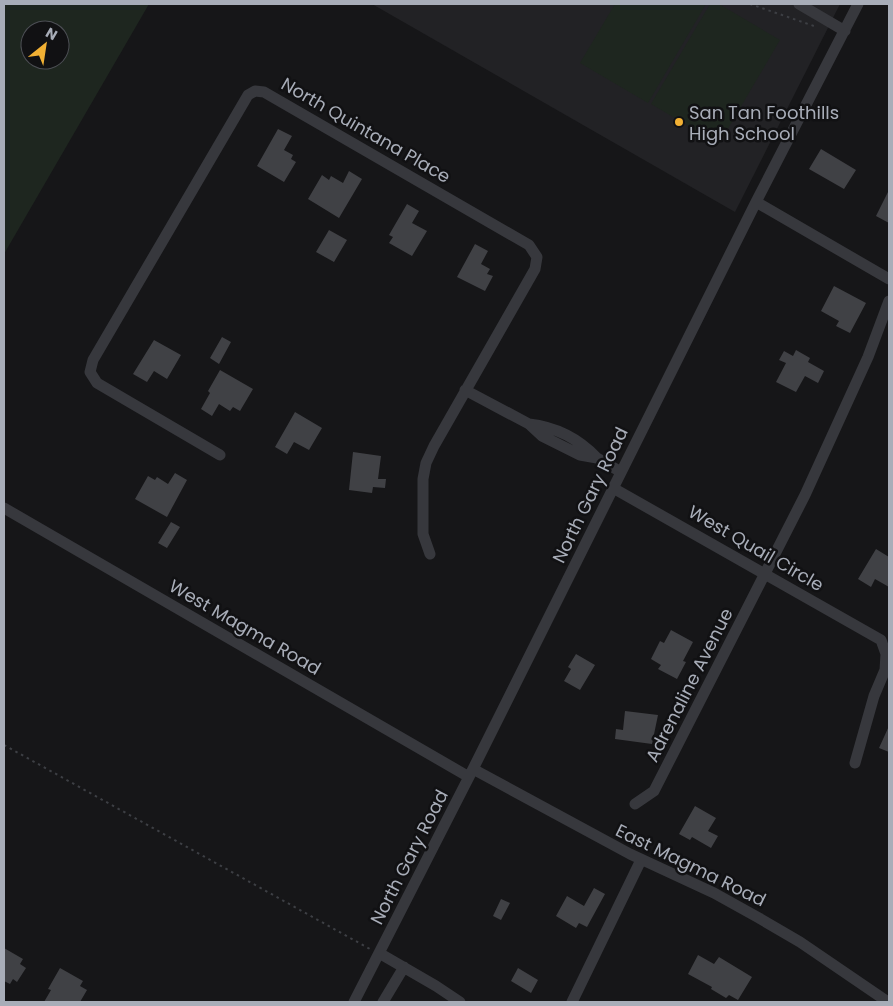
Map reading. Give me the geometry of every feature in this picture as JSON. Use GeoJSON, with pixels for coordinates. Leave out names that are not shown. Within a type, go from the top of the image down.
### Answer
{"type":"FeatureCollection","features":[{"type":"Feature","properties":{"kind":"street"},"geometry":{"type":"LineString","coordinates":[[799,4],[845,30]]}},
{"type":"Feature","properties":{"kind":"street","name":"North Gary Road"},"geometry":{"type":"LineString","coordinates":[[354,1002],[471,773],[756,202],[858,4]]}},
{"type":"Feature","properties":{"kind":"street","name":"North Quintana Place"},"geometry":{"type":"LineString","coordinates":[[220,455],[97,383],[90,372],[93,360],[248,95],[255,91],[264,92],[529,245],[537,257],[535,268],[426,463],[423,479],[423,534],[430,554]]}},
{"type":"Feature","properties":{"kind":"street"},"geometry":{"type":"LineString","coordinates":[[756,202],[889,279]]}},
{"type":"Feature","properties":{"kind":"street","name":"Adrenaline Avenue"},"geometry":{"type":"LineString","coordinates":[[635,804],[654,791],[805,495],[868,357],[889,301]]}},
{"type":"Feature","properties":{"kind":"street"},"geometry":{"type":"LineString","coordinates":[[466,390],[529,424],[542,436],[580,454],[597,458],[621,472]]}},
{"type":"Feature","properties":{"kind":"street","name":"West Quail Circle"},"geometry":{"type":"LineString","coordinates":[[613,488],[881,640],[886,654],[885,670],[874,696],[855,763]]}},
{"type":"Feature","properties":{"kind":"street","name":"West Magma Road"},"geometry":{"type":"LineString","coordinates":[[4,508],[471,773]]}},
{"type":"Feature","properties":{"kind":"street","name":"East Magma Road"},"geometry":{"type":"LineString","coordinates":[[471,773],[641,860],[714,893],[800,942],[888,1002]]}},
{"type":"Feature","properties":{"kind":"street"},"geometry":{"type":"LineString","coordinates":[[572,1002],[641,860]]}},
{"type":"Feature","properties":{"kind":"street"},"geometry":{"type":"LineString","coordinates":[[379,953],[460,1002]]}},
{"type":"Feature","properties":{"kind":"street"},"geometry":{"type":"LineString","coordinates":[[383,1002],[404,967]]}},
{"type":"Feature","properties":{"kind":"path"},"geometry":{"type":"LineString","coordinates":[[750,4],[816,27],[818,25]]}},
{"type":"Feature","properties":{"kind":"path"},"geometry":{"type":"LineString","coordinates":[[4,745],[379,953]]}},
{"type":"Feature","properties":{"kind":"shaded area"},"geometry":{"type":"Polygon","coordinates":[[[4,4],[149,4],[4,254],[4,4]]]}},
{"type":"Feature","properties":{"kind":"shaded area","name":"San Tan Foothills High School"},"geometry":{"type":"Polygon","coordinates":[[[372,4],[840,4],[735,212],[372,4]]]}},
{"type":"Feature","properties":{"kind":"shaded area"},"geometry":{"type":"Polygon","coordinates":[[[615,4],[706,4],[648,103],[580,63],[615,4]]]}},
{"type":"Feature","properties":{"kind":"shaded area"},"geometry":{"type":"Polygon","coordinates":[[[710,4],[719,4],[780,40],[719,144],[651,104],[710,4]]]}},
{"type":"Feature","properties":{"kind":"building"},"geometry":{"type":"Polygon","coordinates":[[[278,129],[292,136],[284,150],[293,155],[291,159],[296,162],[284,182],[257,166],[278,129]]]}},
{"type":"Feature","properties":{"kind":"building"},"geometry":{"type":"Polygon","coordinates":[[[821,149],[856,170],[844,189],[809,169],[821,149]]]}},
{"type":"Feature","properties":{"kind":"building"},"geometry":{"type":"Polygon","coordinates":[[[349,171],[362,179],[339,218],[308,199],[322,175],[329,180],[331,176],[343,183],[349,171]]]}},
{"type":"Feature","properties":{"kind":"building"},"geometry":{"type":"Polygon","coordinates":[[[889,190],[889,223],[876,216],[889,190]]]}},
{"type":"Feature","properties":{"kind":"building"},"geometry":{"type":"Polygon","coordinates":[[[407,204],[419,211],[412,223],[427,231],[412,256],[389,243],[393,237],[389,235],[407,204]]]}},
{"type":"Feature","properties":{"kind":"building"},"geometry":{"type":"Polygon","coordinates":[[[329,230],[347,240],[334,262],[316,252],[329,230]]]}},
{"type":"Feature","properties":{"kind":"building"},"geometry":{"type":"Polygon","coordinates":[[[475,244],[488,251],[481,264],[490,269],[487,274],[493,276],[485,291],[457,277],[475,244]]]}},
{"type":"Feature","properties":{"kind":"building"},"geometry":{"type":"Polygon","coordinates":[[[834,286],[866,303],[850,333],[836,326],[839,321],[821,311],[834,286]]]}},
{"type":"Feature","properties":{"kind":"building"},"geometry":{"type":"Polygon","coordinates":[[[222,337],[231,342],[219,364],[210,358],[222,337]]]}},
{"type":"Feature","properties":{"kind":"building"},"geometry":{"type":"Polygon","coordinates":[[[154,340],[181,355],[167,379],[154,371],[147,382],[133,374],[154,340]]]}},
{"type":"Feature","properties":{"kind":"building"},"geometry":{"type":"Polygon","coordinates":[[[796,350],[810,358],[808,362],[824,371],[818,383],[805,376],[796,392],[776,382],[786,363],[779,360],[784,351],[793,356],[796,350]]]}},
{"type":"Feature","properties":{"kind":"building"},"geometry":{"type":"Polygon","coordinates":[[[220,370],[253,389],[240,411],[233,407],[230,411],[219,404],[212,416],[201,409],[210,393],[208,391],[220,370]]]}},
{"type":"Feature","properties":{"kind":"building"},"geometry":{"type":"Polygon","coordinates":[[[295,412],[322,428],[309,450],[294,442],[287,454],[275,447],[295,412]]]}},
{"type":"Feature","properties":{"kind":"building"},"geometry":{"type":"Polygon","coordinates":[[[353,452],[381,456],[378,479],[386,479],[385,488],[373,487],[372,493],[349,490],[353,452]]]}},
{"type":"Feature","properties":{"kind":"building"},"geometry":{"type":"Polygon","coordinates":[[[175,473],[187,480],[167,517],[135,499],[148,476],[155,480],[157,477],[168,484],[175,473]]]}},
{"type":"Feature","properties":{"kind":"building"},"geometry":{"type":"Polygon","coordinates":[[[171,522],[180,527],[167,548],[158,543],[171,522]]]}},
{"type":"Feature","properties":{"kind":"building"},"geometry":{"type":"Polygon","coordinates":[[[876,549],[889,557],[889,587],[875,579],[871,587],[858,579],[876,549]]]}},
{"type":"Feature","properties":{"kind":"building"},"geometry":{"type":"Polygon","coordinates":[[[671,630],[693,642],[683,661],[686,662],[677,679],[658,669],[661,665],[651,659],[660,641],[664,643],[671,630]]]}},
{"type":"Feature","properties":{"kind":"building"},"geometry":{"type":"Polygon","coordinates":[[[576,654],[595,665],[580,690],[564,681],[571,669],[568,667],[576,654]]]}},
{"type":"Feature","properties":{"kind":"building"},"geometry":{"type":"Polygon","coordinates":[[[625,711],[658,715],[652,744],[615,739],[616,729],[623,730],[625,711]]]}},
{"type":"Feature","properties":{"kind":"building"},"geometry":{"type":"Polygon","coordinates":[[[889,726],[889,752],[879,748],[889,726]]]}},
{"type":"Feature","properties":{"kind":"building"},"geometry":{"type":"Polygon","coordinates":[[[695,806],[716,818],[708,831],[718,836],[711,848],[692,837],[690,840],[679,834],[695,806]]]}},
{"type":"Feature","properties":{"kind":"building"},"geometry":{"type":"Polygon","coordinates":[[[594,888],[605,894],[587,927],[579,923],[576,928],[556,916],[567,896],[584,906],[594,888]]]}},
{"type":"Feature","properties":{"kind":"building"},"geometry":{"type":"Polygon","coordinates":[[[501,899],[510,903],[501,920],[493,916],[501,899]]]}},
{"type":"Feature","properties":{"kind":"building"},"geometry":{"type":"Polygon","coordinates":[[[4,948],[23,959],[20,964],[26,968],[17,982],[13,979],[10,984],[4,981],[4,948]]]}},
{"type":"Feature","properties":{"kind":"building"},"geometry":{"type":"Polygon","coordinates":[[[698,955],[714,964],[719,957],[752,977],[738,1000],[729,995],[726,998],[711,989],[712,987],[688,974],[698,955]]]}},
{"type":"Feature","properties":{"kind":"building"},"geometry":{"type":"Polygon","coordinates":[[[60,968],[83,981],[80,986],[87,990],[80,1002],[44,1002],[51,990],[48,989],[60,968]]]}},
{"type":"Feature","properties":{"kind":"building"},"geometry":{"type":"Polygon","coordinates":[[[518,968],[538,980],[531,993],[511,981],[518,968]]]}},
{"type":"Feature","properties":{"kind":"place","name":"San Tan Foothills High School"},"geometry":{"type":"Point","coordinates":[679,122]}}]}
